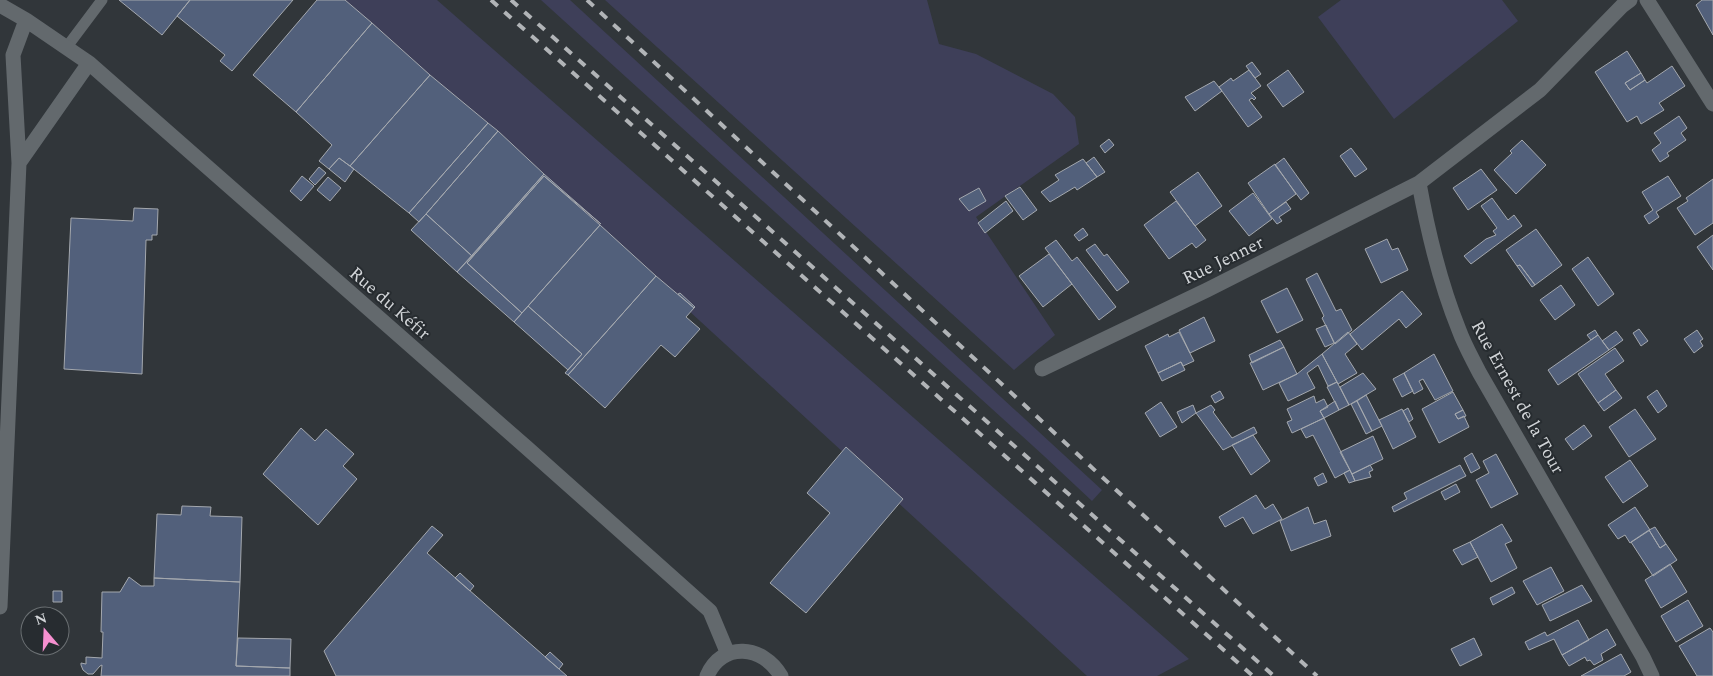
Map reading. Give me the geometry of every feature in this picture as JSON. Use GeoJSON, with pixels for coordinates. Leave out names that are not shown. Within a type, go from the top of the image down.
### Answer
{"type":"FeatureCollection","features":[{"type":"Feature","properties":{"kind":"street"},"geometry":{"type":"LineString","coordinates":[[1419,183],[1540,90],[1630,0]]}},
{"type":"Feature","properties":{"kind":"street"},"geometry":{"type":"LineString","coordinates":[[1647,0],[1713,104]]}},
{"type":"Feature","properties":{"kind":"street","name":"Rue du Kéfir"},"geometry":{"type":"LineString","coordinates":[[0,5],[26,20],[88,63],[526,446],[710,611],[728,654]]}},
{"type":"Feature","properties":{"kind":"street"},"geometry":{"type":"LineString","coordinates":[[0,607],[19,162],[13,55],[26,20]]}},
{"type":"Feature","properties":{"kind":"street"},"geometry":{"type":"LineString","coordinates":[[19,162],[88,63]]}},
{"type":"Feature","properties":{"kind":"street","name":"Rue Jenner"},"geometry":{"type":"LineString","coordinates":[[1042,369],[1207,290],[1419,183]]}},
{"type":"Feature","properties":{"kind":"street","name":"Rue Ernest de la Tour"},"geometry":{"type":"LineString","coordinates":[[1419,183],[1424,212],[1442,282],[1460,332],[1478,372],[1652,676]]}},
{"type":"Feature","properties":{"kind":"street"},"geometry":{"type":"LineString","coordinates":[[707,676],[717,661],[728,654],[740,651],[753,652],[764,657],[774,665],[781,676]]}},
{"type":"Feature","properties":{"kind":"lane"},"geometry":{"type":"LineString","coordinates":[[66,48],[102,0]]}},
{"type":"Feature","properties":{"kind":"shaded area"},"geometry":{"type":"Polygon","coordinates":[[[336,0],[437,0],[1189,659],[1157,676],[1087,676],[482,121],[336,0]]]}},
{"type":"Feature","properties":{"kind":"shaded area"},"geometry":{"type":"Polygon","coordinates":[[[541,0],[570,0],[1102,490],[1092,501],[541,0]]]}},
{"type":"Feature","properties":{"kind":"shaded area"},"geometry":{"type":"Polygon","coordinates":[[[605,0],[927,0],[939,44],[976,54],[1053,94],[1075,117],[1079,144],[976,217],[1055,335],[1014,370],[605,0]]]}},
{"type":"Feature","properties":{"kind":"shaded area"},"geometry":{"type":"Polygon","coordinates":[[[1341,0],[1502,0],[1518,21],[1394,119],[1318,17],[1341,0]]]}},
{"type":"Feature","properties":{"kind":"building"},"geometry":{"type":"Polygon","coordinates":[[[119,0],[190,0],[162,35],[119,0]]]}},
{"type":"Feature","properties":{"kind":"building"},"geometry":{"type":"Polygon","coordinates":[[[190,0],[293,0],[232,71],[220,61],[225,55],[177,16],[190,0]]]}},
{"type":"Feature","properties":{"kind":"building"},"geometry":{"type":"Polygon","coordinates":[[[317,0],[345,0],[372,23],[296,112],[253,75],[317,0]]]}},
{"type":"Feature","properties":{"kind":"building"},"geometry":{"type":"Polygon","coordinates":[[[1702,0],[1713,0],[1713,35],[1696,5],[1702,0]]]}},
{"type":"Feature","properties":{"kind":"building"},"geometry":{"type":"Polygon","coordinates":[[[372,23],[430,75],[350,166],[339,158],[329,169],[319,161],[332,145],[296,112],[372,23]]]}},
{"type":"Feature","properties":{"kind":"building"},"geometry":{"type":"Polygon","coordinates":[[[1627,51],[1641,73],[1625,83],[1630,90],[1645,80],[1647,83],[1672,66],[1685,86],[1659,103],[1664,110],[1641,124],[1637,116],[1627,122],[1595,72],[1627,51]]]}},
{"type":"Feature","properties":{"kind":"building"},"geometry":{"type":"Polygon","coordinates":[[[1252,62],[1261,74],[1255,78],[1246,66],[1252,62]]]}},
{"type":"Feature","properties":{"kind":"building"},"geometry":{"type":"Polygon","coordinates":[[[1249,70],[1261,86],[1251,93],[1256,98],[1249,100],[1262,117],[1248,127],[1219,87],[1231,78],[1233,81],[1249,70]]]}},
{"type":"Feature","properties":{"kind":"building"},"geometry":{"type":"Polygon","coordinates":[[[1288,70],[1304,92],[1283,107],[1267,85],[1288,70]]]}},
{"type":"Feature","properties":{"kind":"building"},"geometry":{"type":"Polygon","coordinates":[[[1641,73],[1645,80],[1630,90],[1625,83],[1641,73]]]}},
{"type":"Feature","properties":{"kind":"building"},"geometry":{"type":"Polygon","coordinates":[[[430,75],[488,123],[409,213],[350,166],[430,75]]]}},
{"type":"Feature","properties":{"kind":"building"},"geometry":{"type":"Polygon","coordinates":[[[1214,81],[1222,91],[1195,111],[1185,97],[1214,81]]]}},
{"type":"Feature","properties":{"kind":"building"},"geometry":{"type":"Polygon","coordinates":[[[1679,116],[1687,128],[1681,133],[1686,140],[1667,153],[1669,156],[1660,162],[1652,150],[1661,143],[1654,133],[1679,116]]]}},
{"type":"Feature","properties":{"kind":"building"},"geometry":{"type":"Polygon","coordinates":[[[488,123],[498,131],[419,222],[409,213],[488,123]]]}},
{"type":"Feature","properties":{"kind":"building"},"geometry":{"type":"Polygon","coordinates":[[[498,131],[544,174],[472,256],[426,214],[498,131]]]}},
{"type":"Feature","properties":{"kind":"building"},"geometry":{"type":"Polygon","coordinates":[[[1109,139],[1114,145],[1105,153],[1100,146],[1109,139]]]}},
{"type":"Feature","properties":{"kind":"building"},"geometry":{"type":"Polygon","coordinates":[[[1522,140],[1546,165],[1516,194],[1494,170],[1512,153],[1510,151],[1522,140]]]}},
{"type":"Feature","properties":{"kind":"building"},"geometry":{"type":"Polygon","coordinates":[[[1351,148],[1367,169],[1355,177],[1340,156],[1351,148]]]}},
{"type":"Feature","properties":{"kind":"building"},"geometry":{"type":"Polygon","coordinates":[[[1094,157],[1105,172],[1097,177],[1086,163],[1094,157]]]}},
{"type":"Feature","properties":{"kind":"building"},"geometry":{"type":"Polygon","coordinates":[[[339,158],[354,169],[345,182],[329,169],[339,158]]]}},
{"type":"Feature","properties":{"kind":"building"},"geometry":{"type":"Polygon","coordinates":[[[1284,158],[1309,193],[1301,200],[1275,165],[1284,158]]]}},
{"type":"Feature","properties":{"kind":"building"},"geometry":{"type":"Polygon","coordinates":[[[1083,159],[1097,177],[1077,190],[1075,187],[1050,202],[1041,192],[1059,180],[1055,175],[1083,159]]]}},
{"type":"Feature","properties":{"kind":"building"},"geometry":{"type":"Polygon","coordinates":[[[1275,164],[1296,194],[1269,214],[1248,183],[1275,164]]]}},
{"type":"Feature","properties":{"kind":"building"},"geometry":{"type":"Polygon","coordinates":[[[319,167],[326,173],[315,185],[309,179],[319,167]]]}},
{"type":"Feature","properties":{"kind":"building"},"geometry":{"type":"Polygon","coordinates":[[[1481,169],[1497,190],[1468,210],[1453,188],[1481,169]]]}},
{"type":"Feature","properties":{"kind":"building"},"geometry":{"type":"Polygon","coordinates":[[[1198,172],[1222,206],[1195,226],[1170,192],[1198,172]]]}},
{"type":"Feature","properties":{"kind":"building"},"geometry":{"type":"Polygon","coordinates":[[[544,174],[601,224],[544,176],[467,263],[522,313],[514,322],[457,272],[544,174]]]}},
{"type":"Feature","properties":{"kind":"building"},"geometry":{"type":"Polygon","coordinates":[[[302,176],[314,186],[301,201],[290,191],[302,176]]]}},
{"type":"Feature","properties":{"kind":"building"},"geometry":{"type":"Polygon","coordinates":[[[544,176],[600,225],[522,313],[467,263],[544,176]]]}},
{"type":"Feature","properties":{"kind":"building"},"geometry":{"type":"Polygon","coordinates":[[[1668,176],[1681,196],[1656,212],[1659,217],[1649,224],[1644,216],[1653,210],[1642,192],[1668,176]]]}},
{"type":"Feature","properties":{"kind":"building"},"geometry":{"type":"Polygon","coordinates":[[[328,177],[341,188],[330,201],[317,190],[328,177]]]}},
{"type":"Feature","properties":{"kind":"building"},"geometry":{"type":"Polygon","coordinates":[[[1713,179],[1713,223],[1695,235],[1677,208],[1688,201],[1686,198],[1713,179]]]}},
{"type":"Feature","properties":{"kind":"building"},"geometry":{"type":"Polygon","coordinates":[[[1020,187],[1037,210],[1023,220],[1005,196],[1020,187]]]}},
{"type":"Feature","properties":{"kind":"building"},"geometry":{"type":"Polygon","coordinates":[[[979,188],[986,201],[969,211],[959,199],[979,188]]]}},
{"type":"Feature","properties":{"kind":"building"},"geometry":{"type":"Polygon","coordinates":[[[1253,193],[1272,219],[1249,236],[1229,211],[1253,193]]]}},
{"type":"Feature","properties":{"kind":"building"},"geometry":{"type":"Polygon","coordinates":[[[1492,198],[1508,220],[1514,215],[1522,226],[1471,264],[1464,256],[1486,239],[1496,235],[1493,231],[1497,228],[1481,206],[1492,198]]]}},
{"type":"Feature","properties":{"kind":"building"},"geometry":{"type":"Polygon","coordinates":[[[1006,201],[1013,211],[985,233],[978,223],[1006,201]]]}},
{"type":"Feature","properties":{"kind":"building"},"geometry":{"type":"Polygon","coordinates":[[[1176,201],[1206,240],[1196,248],[1192,243],[1169,259],[1144,225],[1176,201]]]}},
{"type":"Feature","properties":{"kind":"building"},"geometry":{"type":"Polygon","coordinates":[[[1286,202],[1291,209],[1279,217],[1282,221],[1277,224],[1269,214],[1286,202]]]}},
{"type":"Feature","properties":{"kind":"building"},"geometry":{"type":"Polygon","coordinates":[[[134,208],[158,209],[157,235],[152,235],[152,240],[146,240],[142,374],[64,369],[71,218],[133,221],[134,208]]]}},
{"type":"Feature","properties":{"kind":"building"},"geometry":{"type":"Polygon","coordinates":[[[426,214],[472,256],[457,272],[411,230],[426,214]]]}},
{"type":"Feature","properties":{"kind":"building"},"geometry":{"type":"Polygon","coordinates":[[[600,225],[656,276],[568,375],[565,373],[582,354],[528,306],[600,225]]]}},
{"type":"Feature","properties":{"kind":"building"},"geometry":{"type":"Polygon","coordinates":[[[1083,228],[1088,235],[1079,241],[1074,235],[1083,228]]]}},
{"type":"Feature","properties":{"kind":"building"},"geometry":{"type":"Polygon","coordinates":[[[1536,229],[1562,265],[1535,285],[1520,265],[1517,266],[1506,250],[1536,229]]]}},
{"type":"Feature","properties":{"kind":"building"},"geometry":{"type":"Polygon","coordinates":[[[1713,235],[1713,270],[1697,247],[1713,235]]]}},
{"type":"Feature","properties":{"kind":"building"},"geometry":{"type":"Polygon","coordinates":[[[1387,239],[1392,250],[1398,248],[1408,270],[1381,283],[1365,249],[1387,239]]]}},
{"type":"Feature","properties":{"kind":"building"},"geometry":{"type":"Polygon","coordinates":[[[1056,240],[1072,261],[1077,257],[1116,307],[1099,320],[1045,248],[1056,240]]]}},
{"type":"Feature","properties":{"kind":"building"},"geometry":{"type":"Polygon","coordinates":[[[1095,244],[1104,256],[1107,254],[1129,282],[1117,291],[1086,250],[1095,244]]]}},
{"type":"Feature","properties":{"kind":"building"},"geometry":{"type":"Polygon","coordinates":[[[1049,254],[1072,284],[1043,307],[1019,276],[1049,254]]]}},
{"type":"Feature","properties":{"kind":"building"},"geometry":{"type":"Polygon","coordinates":[[[1588,257],[1614,294],[1598,306],[1572,269],[1588,257]]]}},
{"type":"Feature","properties":{"kind":"building"},"geometry":{"type":"Polygon","coordinates":[[[1520,265],[1535,285],[1532,287],[1517,266],[1520,265]]]}},
{"type":"Feature","properties":{"kind":"building"},"geometry":{"type":"Polygon","coordinates":[[[1317,273],[1336,311],[1341,309],[1352,330],[1335,344],[1306,279],[1317,273]]]}},
{"type":"Feature","properties":{"kind":"building"},"geometry":{"type":"Polygon","coordinates":[[[656,276],[694,308],[686,317],[700,329],[675,357],[661,345],[605,408],[568,375],[656,276]]]}},
{"type":"Feature","properties":{"kind":"building"},"geometry":{"type":"Polygon","coordinates":[[[1561,285],[1575,305],[1555,320],[1540,300],[1561,285]]]}},
{"type":"Feature","properties":{"kind":"building"},"geometry":{"type":"Polygon","coordinates":[[[1287,288],[1303,320],[1277,333],[1261,301],[1287,288]]]}},
{"type":"Feature","properties":{"kind":"building"},"geometry":{"type":"Polygon","coordinates":[[[1402,291],[1422,314],[1406,328],[1399,319],[1362,350],[1350,334],[1402,291]]]}},
{"type":"Feature","properties":{"kind":"building"},"geometry":{"type":"Polygon","coordinates":[[[680,293],[695,307],[694,308],[678,294],[680,293]]]}},
{"type":"Feature","properties":{"kind":"building"},"geometry":{"type":"Polygon","coordinates":[[[528,306],[582,354],[568,370],[514,322],[528,306]]]}},
{"type":"Feature","properties":{"kind":"building"},"geometry":{"type":"Polygon","coordinates":[[[1204,317],[1215,341],[1190,353],[1179,330],[1204,317]]]}},
{"type":"Feature","properties":{"kind":"building"},"geometry":{"type":"Polygon","coordinates":[[[1326,325],[1334,343],[1325,347],[1316,329],[1326,325]]]}},
{"type":"Feature","properties":{"kind":"building"},"geometry":{"type":"Polygon","coordinates":[[[1639,329],[1648,341],[1641,346],[1633,333],[1639,329]]]}},
{"type":"Feature","properties":{"kind":"building"},"geometry":{"type":"Polygon","coordinates":[[[1595,330],[1598,335],[1591,340],[1587,335],[1595,330]]]}},
{"type":"Feature","properties":{"kind":"building"},"geometry":{"type":"Polygon","coordinates":[[[1697,330],[1703,339],[1700,341],[1703,346],[1694,353],[1684,339],[1697,330]]]}},
{"type":"Feature","properties":{"kind":"building"},"geometry":{"type":"Polygon","coordinates":[[[1616,331],[1623,340],[1609,350],[1602,341],[1616,331]]]}},
{"type":"Feature","properties":{"kind":"building"},"geometry":{"type":"Polygon","coordinates":[[[1179,332],[1194,361],[1183,366],[1181,362],[1158,373],[1145,346],[1168,334],[1169,337],[1179,332]]]}},
{"type":"Feature","properties":{"kind":"building"},"geometry":{"type":"Polygon","coordinates":[[[1348,332],[1357,344],[1345,354],[1357,373],[1338,384],[1322,354],[1348,332]]]}},
{"type":"Feature","properties":{"kind":"building"},"geometry":{"type":"Polygon","coordinates":[[[1598,335],[1609,350],[1558,385],[1548,370],[1598,335]]]}},
{"type":"Feature","properties":{"kind":"building"},"geometry":{"type":"Polygon","coordinates":[[[1280,340],[1284,347],[1252,363],[1249,355],[1280,340]]]}},
{"type":"Feature","properties":{"kind":"building"},"geometry":{"type":"Polygon","coordinates":[[[1284,347],[1297,374],[1263,390],[1250,363],[1284,347]]]}},
{"type":"Feature","properties":{"kind":"building"},"geometry":{"type":"Polygon","coordinates":[[[1615,348],[1624,361],[1605,374],[1616,390],[1598,403],[1578,374],[1615,348]]]}},
{"type":"Feature","properties":{"kind":"building"},"geometry":{"type":"Polygon","coordinates":[[[1322,354],[1337,382],[1328,386],[1318,365],[1307,373],[1315,388],[1288,401],[1279,383],[1297,374],[1322,354]]]}},
{"type":"Feature","properties":{"kind":"building"},"geometry":{"type":"Polygon","coordinates":[[[1434,354],[1453,391],[1435,400],[1423,379],[1419,381],[1423,389],[1414,394],[1404,373],[1434,354]]]}},
{"type":"Feature","properties":{"kind":"building"},"geometry":{"type":"Polygon","coordinates":[[[1181,362],[1185,370],[1162,381],[1158,373],[1181,362]]]}},
{"type":"Feature","properties":{"kind":"building"},"geometry":{"type":"Polygon","coordinates":[[[1363,373],[1376,389],[1349,405],[1340,387],[1363,373]]]}},
{"type":"Feature","properties":{"kind":"building"},"geometry":{"type":"Polygon","coordinates":[[[1404,373],[1413,391],[1402,397],[1393,379],[1404,373]]]}},
{"type":"Feature","properties":{"kind":"building"},"geometry":{"type":"Polygon","coordinates":[[[1337,382],[1349,405],[1339,410],[1327,387],[1337,382]]]}},
{"type":"Feature","properties":{"kind":"building"},"geometry":{"type":"Polygon","coordinates":[[[1616,390],[1622,398],[1604,411],[1598,403],[1616,390]]]}},
{"type":"Feature","properties":{"kind":"building"},"geometry":{"type":"Polygon","coordinates":[[[1657,390],[1667,406],[1658,413],[1647,397],[1657,390]]]}},
{"type":"Feature","properties":{"kind":"building"},"geometry":{"type":"Polygon","coordinates":[[[1220,391],[1224,398],[1215,403],[1211,396],[1220,391]]]}},
{"type":"Feature","properties":{"kind":"building"},"geometry":{"type":"Polygon","coordinates":[[[1453,392],[1463,410],[1455,414],[1458,419],[1464,416],[1469,427],[1439,443],[1422,409],[1453,392]]]}},
{"type":"Feature","properties":{"kind":"building"},"geometry":{"type":"Polygon","coordinates":[[[1366,395],[1382,426],[1372,431],[1357,401],[1366,395]]]}},
{"type":"Feature","properties":{"kind":"building"},"geometry":{"type":"Polygon","coordinates":[[[1314,396],[1316,403],[1324,399],[1328,407],[1320,411],[1324,418],[1292,433],[1287,422],[1292,420],[1287,409],[1314,396]]]}},
{"type":"Feature","properties":{"kind":"building"},"geometry":{"type":"Polygon","coordinates":[[[1335,401],[1339,410],[1324,418],[1320,411],[1335,401]]]}},
{"type":"Feature","properties":{"kind":"building"},"geometry":{"type":"Polygon","coordinates":[[[1357,401],[1372,431],[1366,434],[1351,404],[1357,401]]]}},
{"type":"Feature","properties":{"kind":"building"},"geometry":{"type":"Polygon","coordinates":[[[1161,402],[1177,427],[1160,437],[1145,413],[1161,402]]]}},
{"type":"Feature","properties":{"kind":"building"},"geometry":{"type":"Polygon","coordinates":[[[1193,405],[1196,413],[1182,423],[1177,412],[1193,405]]]}},
{"type":"Feature","properties":{"kind":"building"},"geometry":{"type":"Polygon","coordinates":[[[1211,405],[1215,410],[1213,412],[1232,438],[1254,427],[1257,433],[1223,450],[1196,413],[1211,405]]]}},
{"type":"Feature","properties":{"kind":"building"},"geometry":{"type":"Polygon","coordinates":[[[1408,408],[1413,419],[1409,422],[1403,411],[1408,408]]]}},
{"type":"Feature","properties":{"kind":"building"},"geometry":{"type":"Polygon","coordinates":[[[1402,409],[1416,437],[1393,449],[1379,420],[1402,409]]]}},
{"type":"Feature","properties":{"kind":"building"},"geometry":{"type":"Polygon","coordinates":[[[1635,409],[1656,439],[1629,457],[1609,427],[1635,409]]]}},
{"type":"Feature","properties":{"kind":"building"},"geometry":{"type":"Polygon","coordinates":[[[1463,410],[1466,416],[1458,419],[1455,414],[1463,410]]]}},
{"type":"Feature","properties":{"kind":"building"},"geometry":{"type":"Polygon","coordinates":[[[1324,418],[1350,470],[1335,478],[1313,435],[1306,438],[1301,429],[1324,418]]]}},
{"type":"Feature","properties":{"kind":"building"},"geometry":{"type":"Polygon","coordinates":[[[1584,425],[1592,436],[1573,450],[1565,439],[1584,425]]]}},
{"type":"Feature","properties":{"kind":"building"},"geometry":{"type":"Polygon","coordinates":[[[301,428],[315,441],[326,429],[354,454],[343,466],[357,479],[318,525],[263,474],[301,428]]]}},
{"type":"Feature","properties":{"kind":"building"},"geometry":{"type":"Polygon","coordinates":[[[1253,435],[1270,461],[1251,475],[1232,445],[1253,435]]]}},
{"type":"Feature","properties":{"kind":"building"},"geometry":{"type":"Polygon","coordinates":[[[1373,436],[1383,459],[1352,474],[1340,452],[1373,436]]]}},
{"type":"Feature","properties":{"kind":"building"},"geometry":{"type":"Polygon","coordinates":[[[846,447],[903,499],[806,613],[770,583],[830,513],[807,493],[846,447]]]}},
{"type":"Feature","properties":{"kind":"building"},"geometry":{"type":"Polygon","coordinates":[[[1472,453],[1480,468],[1471,473],[1464,458],[1472,453]]]}},
{"type":"Feature","properties":{"kind":"building"},"geometry":{"type":"Polygon","coordinates":[[[1496,454],[1518,494],[1491,508],[1476,480],[1489,473],[1483,461],[1496,454]]]}},
{"type":"Feature","properties":{"kind":"building"},"geometry":{"type":"Polygon","coordinates":[[[1630,460],[1648,486],[1623,503],[1605,477],[1630,460]]]}},
{"type":"Feature","properties":{"kind":"building"},"geometry":{"type":"Polygon","coordinates":[[[1370,465],[1373,470],[1369,472],[1371,477],[1355,481],[1352,474],[1370,465]]]}},
{"type":"Feature","properties":{"kind":"building"},"geometry":{"type":"Polygon","coordinates":[[[1460,465],[1466,476],[1394,512],[1392,507],[1407,499],[1404,493],[1460,465]]]}},
{"type":"Feature","properties":{"kind":"building"},"geometry":{"type":"Polygon","coordinates":[[[1350,470],[1355,481],[1349,483],[1344,473],[1350,470]]]}},
{"type":"Feature","properties":{"kind":"building"},"geometry":{"type":"Polygon","coordinates":[[[1323,473],[1327,482],[1318,486],[1314,478],[1323,473]]]}},
{"type":"Feature","properties":{"kind":"building"},"geometry":{"type":"Polygon","coordinates":[[[1456,484],[1460,492],[1445,500],[1441,492],[1456,484]]]}},
{"type":"Feature","properties":{"kind":"building"},"geometry":{"type":"Polygon","coordinates":[[[1256,495],[1265,509],[1273,504],[1282,519],[1253,534],[1243,517],[1225,527],[1219,517],[1256,495]]]}},
{"type":"Feature","properties":{"kind":"building"},"geometry":{"type":"Polygon","coordinates":[[[182,506],[211,507],[210,516],[242,517],[240,582],[154,578],[157,514],[181,515],[182,506]]]}},
{"type":"Feature","properties":{"kind":"building"},"geometry":{"type":"Polygon","coordinates":[[[1308,507],[1314,524],[1326,520],[1331,536],[1291,551],[1280,521],[1308,507]]]}},
{"type":"Feature","properties":{"kind":"building"},"geometry":{"type":"Polygon","coordinates":[[[1635,507],[1650,530],[1630,543],[1625,535],[1618,539],[1608,525],[1635,507]]]}},
{"type":"Feature","properties":{"kind":"building"},"geometry":{"type":"Polygon","coordinates":[[[1502,524],[1512,541],[1505,544],[1517,568],[1491,582],[1470,542],[1502,524]]]}},
{"type":"Feature","properties":{"kind":"building"},"geometry":{"type":"Polygon","coordinates":[[[432,526],[443,535],[427,553],[567,676],[336,676],[324,651],[432,526]]]}},
{"type":"Feature","properties":{"kind":"building"},"geometry":{"type":"Polygon","coordinates":[[[1655,527],[1666,544],[1660,548],[1649,530],[1655,527]]]}},
{"type":"Feature","properties":{"kind":"building"},"geometry":{"type":"Polygon","coordinates":[[[1649,530],[1660,548],[1666,544],[1677,560],[1653,576],[1631,542],[1649,530]]]}},
{"type":"Feature","properties":{"kind":"building"},"geometry":{"type":"Polygon","coordinates":[[[1470,542],[1478,557],[1462,565],[1453,550],[1470,542]]]}},
{"type":"Feature","properties":{"kind":"building"},"geometry":{"type":"Polygon","coordinates":[[[1670,564],[1687,592],[1661,608],[1645,580],[1670,564]]]}},
{"type":"Feature","properties":{"kind":"building"},"geometry":{"type":"Polygon","coordinates":[[[1551,567],[1564,591],[1537,605],[1523,581],[1551,567]]]}},
{"type":"Feature","properties":{"kind":"building"},"geometry":{"type":"Polygon","coordinates":[[[460,573],[474,586],[470,591],[455,578],[460,573]]]}},
{"type":"Feature","properties":{"kind":"building"},"geometry":{"type":"Polygon","coordinates":[[[129,577],[141,586],[154,586],[154,578],[240,582],[236,666],[290,668],[290,676],[101,676],[102,665],[93,674],[88,674],[81,665],[81,663],[86,664],[86,657],[102,658],[102,592],[120,592],[129,577]]]}},
{"type":"Feature","properties":{"kind":"building"},"geometry":{"type":"Polygon","coordinates":[[[1582,585],[1592,601],[1550,621],[1542,605],[1582,585]]]}},
{"type":"Feature","properties":{"kind":"building"},"geometry":{"type":"Polygon","coordinates":[[[1512,587],[1515,593],[1493,605],[1490,598],[1512,587]]]}},
{"type":"Feature","properties":{"kind":"building"},"geometry":{"type":"Polygon","coordinates":[[[53,591],[62,591],[62,602],[53,602],[53,591]]]}},
{"type":"Feature","properties":{"kind":"building"},"geometry":{"type":"Polygon","coordinates":[[[1688,600],[1703,626],[1676,642],[1661,616],[1688,600]]]}},
{"type":"Feature","properties":{"kind":"building"},"geometry":{"type":"Polygon","coordinates":[[[1578,620],[1589,640],[1562,655],[1554,639],[1529,650],[1525,642],[1545,632],[1547,636],[1578,620]]]}},
{"type":"Feature","properties":{"kind":"building"},"geometry":{"type":"Polygon","coordinates":[[[1710,628],[1713,632],[1713,676],[1697,676],[1679,646],[1710,628]]]}},
{"type":"Feature","properties":{"kind":"building"},"geometry":{"type":"Polygon","coordinates":[[[1607,629],[1616,645],[1601,654],[1603,660],[1594,665],[1590,660],[1587,661],[1585,657],[1569,666],[1562,655],[1607,629]]]}},
{"type":"Feature","properties":{"kind":"building"},"geometry":{"type":"Polygon","coordinates":[[[238,638],[291,639],[290,668],[236,666],[238,638]]]}},
{"type":"Feature","properties":{"kind":"building"},"geometry":{"type":"Polygon","coordinates":[[[1474,638],[1482,655],[1460,666],[1451,649],[1474,638]]]}},
{"type":"Feature","properties":{"kind":"building"},"geometry":{"type":"Polygon","coordinates":[[[550,652],[563,664],[559,669],[545,657],[550,652]]]}},
{"type":"Feature","properties":{"kind":"building"},"geometry":{"type":"Polygon","coordinates":[[[1621,654],[1631,672],[1624,676],[1581,676],[1621,654]]]}},
{"type":"Feature","properties":{"kind":"railway"},"geometry":{"type":"LineString","coordinates":[[491,0],[1253,676]]}},
{"type":"Feature","properties":{"kind":"railway"},"geometry":{"type":"LineString","coordinates":[[511,0],[1274,676]]}},
{"type":"Feature","properties":{"kind":"railway"},"geometry":{"type":"LineString","coordinates":[[587,0],[1317,676]]}}]}
